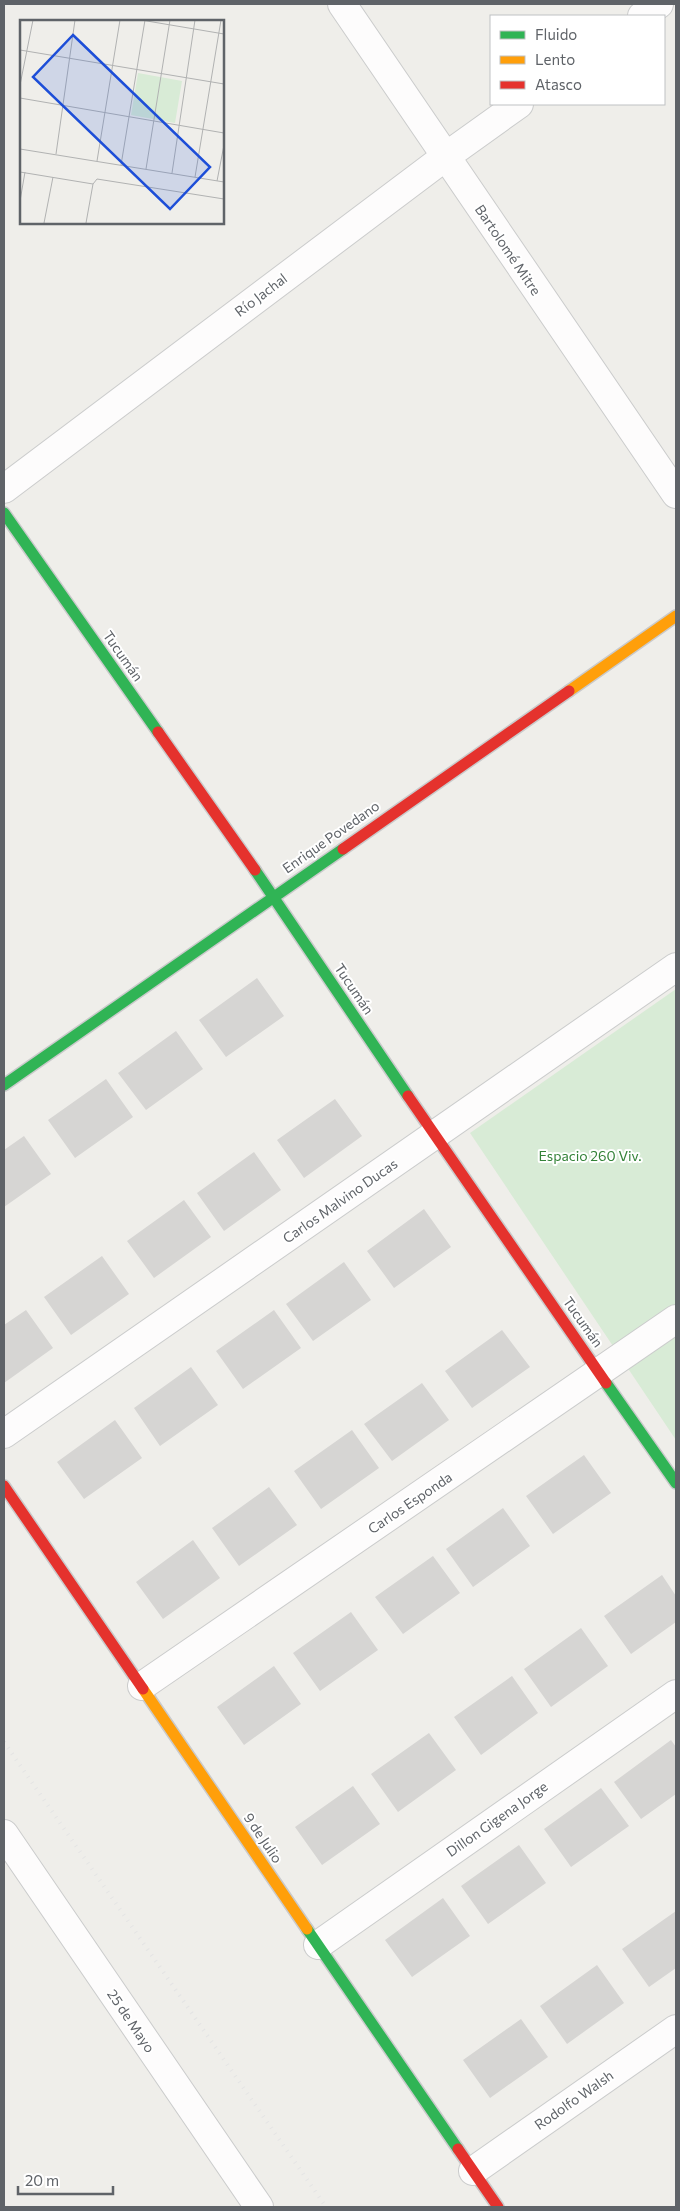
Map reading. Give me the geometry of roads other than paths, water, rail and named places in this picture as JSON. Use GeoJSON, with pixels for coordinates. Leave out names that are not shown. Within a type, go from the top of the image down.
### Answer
{"type":"FeatureCollection","features":[{"type":"Feature","properties":{"kind":"street","name":"Bartolomé Mitre"},"geometry":{"type":"LineString","coordinates":[[342,4],[676,494]]}},
{"type":"Feature","properties":{"kind":"street"},"geometry":{"type":"LineString","coordinates":[[643,15],[659,4]]}},
{"type":"Feature","properties":{"kind":"street","name":"Río Jachal"},"geometry":{"type":"LineString","coordinates":[[4,488],[445,157],[518,105]]}},
{"type":"Feature","properties":{"kind":"street","name":"Tucumán"},"geometry":{"type":"LineString","coordinates":[[4,513],[273,896],[434,1135],[676,1483]]}},
{"type":"Feature","properties":{"kind":"street","name":"Enrique Povedano"},"geometry":{"type":"LineString","coordinates":[[4,1085],[676,616]]}},
{"type":"Feature","properties":{"kind":"street","name":"Carlos Malvino Ducas"},"geometry":{"type":"LineString","coordinates":[[4,1434],[676,967]]}},
{"type":"Feature","properties":{"kind":"street","name":"Carlos Esponda"},"geometry":{"type":"LineString","coordinates":[[142,1686],[676,1320]]}},
{"type":"Feature","properties":{"kind":"street","name":"9 de Julio"},"geometry":{"type":"LineString","coordinates":[[4,1486],[498,2207]]}},
{"type":"Feature","properties":{"kind":"street","name":"Dillon Gigena Jorge"},"geometry":{"type":"LineString","coordinates":[[318,1945],[676,1694]]}},
{"type":"Feature","properties":{"kind":"street","name":"25 de Mayo"},"geometry":{"type":"LineString","coordinates":[[4,1834],[259,2207]]}},
{"type":"Feature","properties":{"kind":"street","name":"Rodolfo Walsh"},"geometry":{"type":"LineString","coordinates":[[473,2171],[676,2029]]}},
{"type":"Feature","properties":{"kind":"railway"},"geometry":{"type":"LineString","coordinates":[[4,1742],[326,2207]]}},
{"type":"Feature","properties":{"kind":"park label","name":"Espacio 260 Viv."},"geometry":{"type":"Point","coordinates":[590,1156]}}]}
